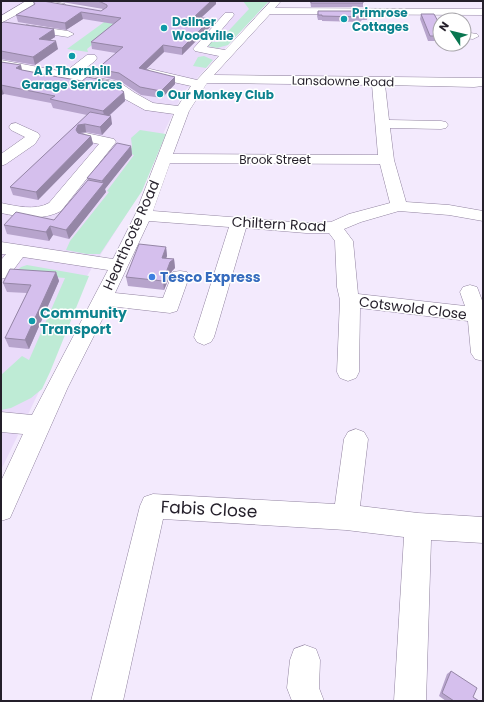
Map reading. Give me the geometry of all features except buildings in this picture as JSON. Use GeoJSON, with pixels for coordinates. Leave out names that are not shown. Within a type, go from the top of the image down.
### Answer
{"type":"FeatureCollection","features":[{"type":"Feature","properties":{"kind":"street","name":"Hearthcote Road"},"geometry":{"type":"LineString","coordinates":[[1,509],[57,386],[103,298],[143,215],[182,111],[201,81],[228,54],[276,1]]}},
{"type":"Feature","properties":{"kind":"street"},"geometry":{"type":"LineString","coordinates":[[6,25],[30,3],[37,2],[72,8]]}},
{"type":"Feature","properties":{"kind":"street"},"geometry":{"type":"LineString","coordinates":[[267,12],[432,16]]}},
{"type":"Feature","properties":{"kind":"street"},"geometry":{"type":"LineString","coordinates":[[472,13],[483,12]]}},
{"type":"Feature","properties":{"kind":"street"},"geometry":{"type":"LineString","coordinates":[[228,54],[199,49],[229,15]]}},
{"type":"Feature","properties":{"kind":"street"},"geometry":{"type":"LineString","coordinates":[[6,25],[36,33]]}},
{"type":"Feature","properties":{"kind":"street"},"geometry":{"type":"LineString","coordinates":[[6,25],[68,34]]}},
{"type":"Feature","properties":{"kind":"street"},"geometry":{"type":"LineString","coordinates":[[68,76],[91,58]]}},
{"type":"Feature","properties":{"kind":"street"},"geometry":{"type":"LineString","coordinates":[[1,64],[115,85],[130,96],[150,106],[182,111]]}},
{"type":"Feature","properties":{"kind":"street","name":"Lansdowne Road"},"geometry":{"type":"LineString","coordinates":[[150,72],[168,78],[201,81],[378,81],[474,84],[483,82]]}},
{"type":"Feature","properties":{"kind":"street"},"geometry":{"type":"LineString","coordinates":[[378,81],[386,160],[399,206]]}},
{"type":"Feature","properties":{"kind":"street"},"geometry":{"type":"LineString","coordinates":[[382,124],[441,125]]}},
{"type":"Feature","properties":{"kind":"street"},"geometry":{"type":"LineString","coordinates":[[1,161],[30,141],[33,136],[16,127]]}},
{"type":"Feature","properties":{"kind":"street"},"geometry":{"type":"LineString","coordinates":[[1,208],[43,212],[51,210],[109,142],[86,137]]}},
{"type":"Feature","properties":{"kind":"street","name":"Brook Street"},"geometry":{"type":"LineString","coordinates":[[165,158],[386,160]]}},
{"type":"Feature","properties":{"kind":"street","name":"Chiltern Road"},"geometry":{"type":"LineString","coordinates":[[143,215],[306,228],[334,226],[355,218],[399,206],[449,210],[483,216]]}},
{"type":"Feature","properties":{"kind":"street"},"geometry":{"type":"LineString","coordinates":[[204,337],[239,223]]}},
{"type":"Feature","properties":{"kind":"street","name":"Cotswold Close"},"geometry":{"type":"LineString","coordinates":[[334,226],[344,241],[347,287],[350,300],[348,372]]}},
{"type":"Feature","properties":{"kind":"street"},"geometry":{"type":"LineString","coordinates":[[1,273],[10,249],[119,266]]}},
{"type":"Feature","properties":{"kind":"street"},"geometry":{"type":"LineString","coordinates":[[103,298],[170,306],[180,277]]}},
{"type":"Feature","properties":{"kind":"street","name":"Cotswold Close"},"geometry":{"type":"LineString","coordinates":[[470,292],[476,315],[482,353]]}},
{"type":"Feature","properties":{"kind":"street","name":"Cotswold Close"},"geometry":{"type":"LineString","coordinates":[[350,300],[476,315]]}},
{"type":"Feature","properties":{"kind":"street"},"geometry":{"type":"LineString","coordinates":[[1,422],[38,426]]}},
{"type":"Feature","properties":{"kind":"street"},"geometry":{"type":"LineString","coordinates":[[346,517],[356,439]]}},
{"type":"Feature","properties":{"kind":"street","name":"Fabis Close"},"geometry":{"type":"LineString","coordinates":[[106,701],[153,506],[346,517],[418,526],[483,530]]}},
{"type":"Feature","properties":{"kind":"street"},"geometry":{"type":"LineString","coordinates":[[410,701],[418,526]]}},
{"type":"Feature","properties":{"kind":"street"},"geometry":{"type":"LineString","coordinates":[[305,660],[303,688],[308,701]]}},
{"type":"Feature","properties":{"kind":"shaded area"},"geometry":{"type":"Polygon","coordinates":[[[1,1],[45,1],[118,12],[135,1],[269,1],[183,93],[164,132],[143,188],[87,276],[49,371],[1,470],[1,1]]]}},
{"type":"Feature","properties":{"kind":"green space"},"geometry":{"type":"Polygon","coordinates":[[[243,1],[269,1],[228,45],[217,48],[208,46],[211,42],[218,42],[249,9],[243,1]]]}},
{"type":"Feature","properties":{"kind":"green space"},"geometry":{"type":"Polygon","coordinates":[[[118,12],[123,20],[87,49],[88,52],[67,49],[118,12]]]}},
{"type":"Feature","properties":{"kind":"green space"},"geometry":{"type":"Polygon","coordinates":[[[204,56],[213,60],[206,68],[193,66],[198,57],[204,56]]]}},
{"type":"Feature","properties":{"kind":"green space"},"geometry":{"type":"Polygon","coordinates":[[[140,130],[166,134],[142,191],[100,254],[87,254],[66,250],[70,241],[109,192],[107,191],[134,155],[128,153],[132,147],[131,138],[140,130]]]}},
{"type":"Feature","properties":{"kind":"green space"},"geometry":{"type":"Polygon","coordinates":[[[27,265],[89,276],[42,389],[31,398],[11,408],[1,410],[1,375],[22,356],[29,360],[65,278],[13,274],[21,267],[27,265]]]}},
{"type":"Feature","properties":{"kind":"place","name":"Primrose Cottages"},"geometry":{"type":"Point","coordinates":[344,19]}},
{"type":"Feature","properties":{"kind":"place","name":"Dellner Woodville"},"geometry":{"type":"Point","coordinates":[164,28]}},
{"type":"Feature","properties":{"kind":"place","name":"A R Thornhill Garage Services"},"geometry":{"type":"Point","coordinates":[72,56]}},
{"type":"Feature","properties":{"kind":"place","name":"Our Monkey Club"},"geometry":{"type":"Point","coordinates":[160,94]}},
{"type":"Feature","properties":{"kind":"place","name":"Tesco Express"},"geometry":{"type":"Point","coordinates":[152,277]}},
{"type":"Feature","properties":{"kind":"place","name":"Community Transport"},"geometry":{"type":"Point","coordinates":[32,321]}}]}
